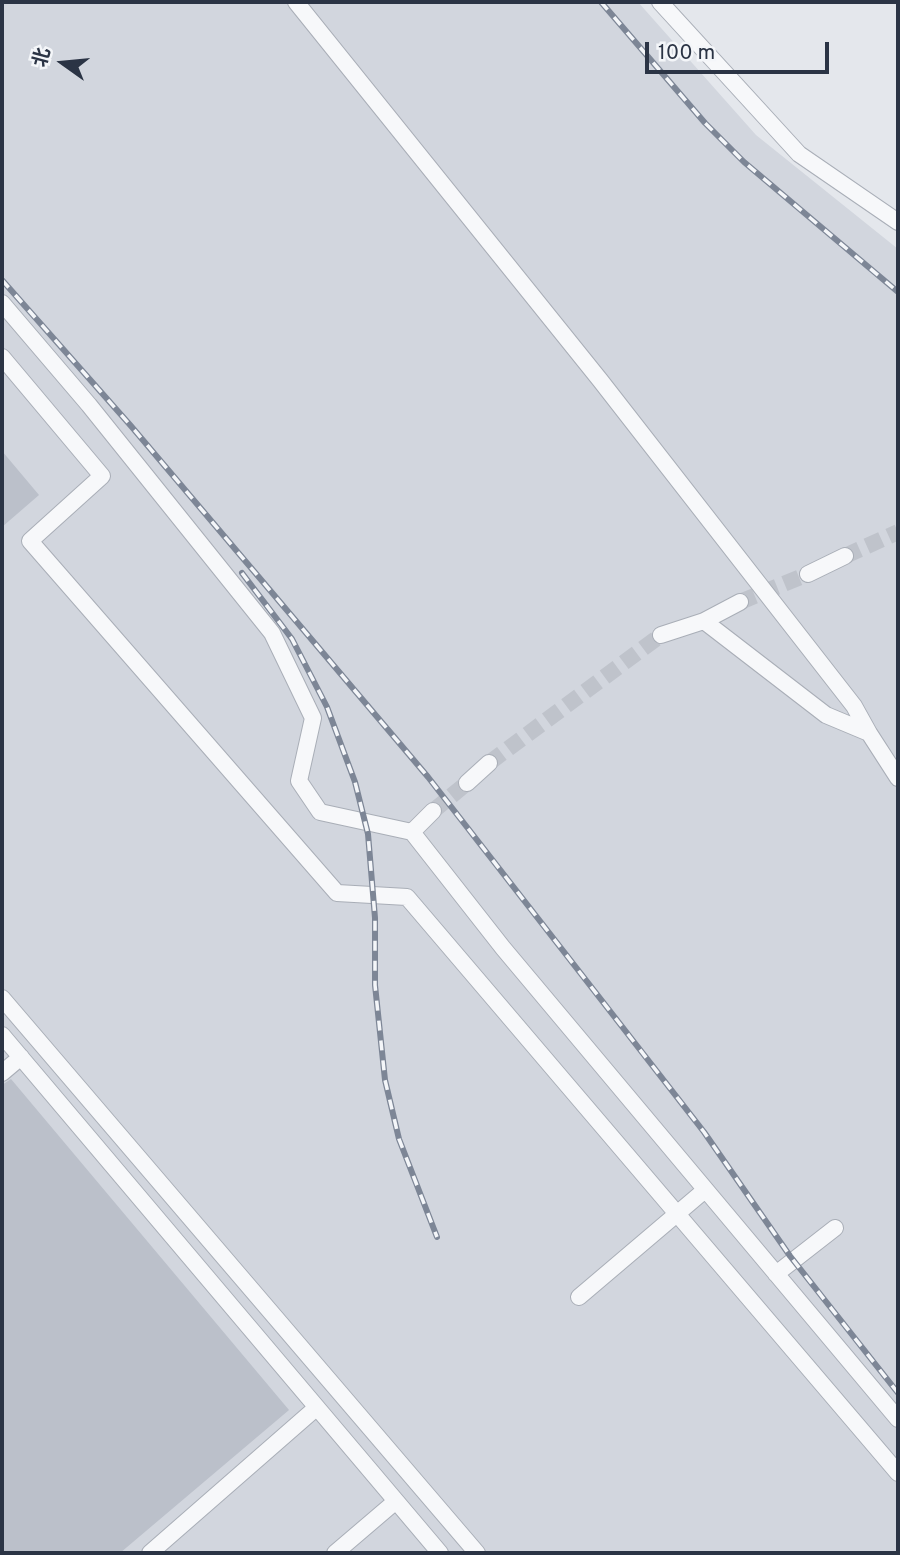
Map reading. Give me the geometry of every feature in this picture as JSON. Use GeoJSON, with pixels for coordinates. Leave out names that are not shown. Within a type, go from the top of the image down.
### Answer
{"type":"FeatureCollection","features":[{"type":"Feature","properties":{"kind":"street"},"geometry":{"type":"LineString","coordinates":[[296,2],[600,380],[854,706],[898,778]]}},
{"type":"Feature","properties":{"kind":"street"},"geometry":{"type":"LineString","coordinates":[[660,2],[799,154],[898,222]]}},
{"type":"Feature","properties":{"kind":"street"},"geometry":{"type":"LineString","coordinates":[[2,303],[89,405],[272,633],[313,718],[299,781],[320,811],[412,832],[503,948],[898,1419]]}},
{"type":"Feature","properties":{"kind":"street"},"geometry":{"type":"LineString","coordinates":[[2,357],[102,476],[30,541],[337,894],[407,897],[898,1473]]}},
{"type":"Feature","properties":{"kind":"street"},"geometry":{"type":"LineString","coordinates":[[808,574],[845,556]]}},
{"type":"Feature","properties":{"kind":"street"},"geometry":{"type":"LineString","coordinates":[[661,635],[704,621],[740,601]]}},
{"type":"Feature","properties":{"kind":"street"},"geometry":{"type":"LineString","coordinates":[[704,621],[827,715],[869,733]]}},
{"type":"Feature","properties":{"kind":"street"},"geometry":{"type":"LineString","coordinates":[[467,783],[489,763]]}},
{"type":"Feature","properties":{"kind":"street"},"geometry":{"type":"LineString","coordinates":[[412,832],[433,811]]}},
{"type":"Feature","properties":{"kind":"street"},"geometry":{"type":"LineString","coordinates":[[2,998],[477,1553]]}},
{"type":"Feature","properties":{"kind":"street"},"geometry":{"type":"LineString","coordinates":[[2,1035],[440,1553]]}},
{"type":"Feature","properties":{"kind":"street"},"geometry":{"type":"LineString","coordinates":[[2,1073],[20,1057]]}},
{"type":"Feature","properties":{"kind":"street"},"geometry":{"type":"LineString","coordinates":[[579,1297],[705,1190]]}},
{"type":"Feature","properties":{"kind":"street"},"geometry":{"type":"LineString","coordinates":[[776,1274],[835,1228]]}},
{"type":"Feature","properties":{"kind":"street"},"geometry":{"type":"LineString","coordinates":[[150,1553],[316,1408]]}},
{"type":"Feature","properties":{"kind":"street"},"geometry":{"type":"LineString","coordinates":[[335,1553],[396,1501]]}},
{"type":"Feature","properties":{"kind":"shaded area"},"geometry":{"type":"Polygon","coordinates":[[[2,2],[638,2],[756,135],[898,249],[898,1553],[2,1553],[2,2]]]}},
{"type":"Feature","properties":{"kind":"building"},"geometry":{"type":"Polygon","coordinates":[[[2,451],[39,495],[2,527],[2,451]]]}},
{"type":"Feature","properties":{"kind":"building"},"geometry":{"type":"Polygon","coordinates":[[[11,1079],[289,1410],[120,1553],[2,1553],[2,1085],[11,1079]]]}},
{"type":"Feature","properties":{"kind":"tunnel"},"geometry":{"type":"LineString","coordinates":[[845,556],[898,532]]}},
{"type":"Feature","properties":{"kind":"tunnel"},"geometry":{"type":"LineString","coordinates":[[740,602],[808,574]]}},
{"type":"Feature","properties":{"kind":"tunnel"},"geometry":{"type":"LineString","coordinates":[[489,763],[661,635]]}},
{"type":"Feature","properties":{"kind":"tunnel"},"geometry":{"type":"LineString","coordinates":[[433,811],[467,783]]}},
{"type":"Feature","properties":{"kind":"railway"},"geometry":{"type":"LineString","coordinates":[[601,2],[705,123],[744,162],[898,292]]}},
{"type":"Feature","properties":{"kind":"railway"},"geometry":{"type":"LineString","coordinates":[[2,280],[131,426],[428,777],[704,1132],[790,1256],[898,1393]]}},
{"type":"Feature","properties":{"kind":"railway"},"geometry":{"type":"LineString","coordinates":[[242,573],[292,639],[327,707],[355,782],[368,834],[375,918],[375,985],[385,1080],[399,1139],[437,1237]]}}]}
